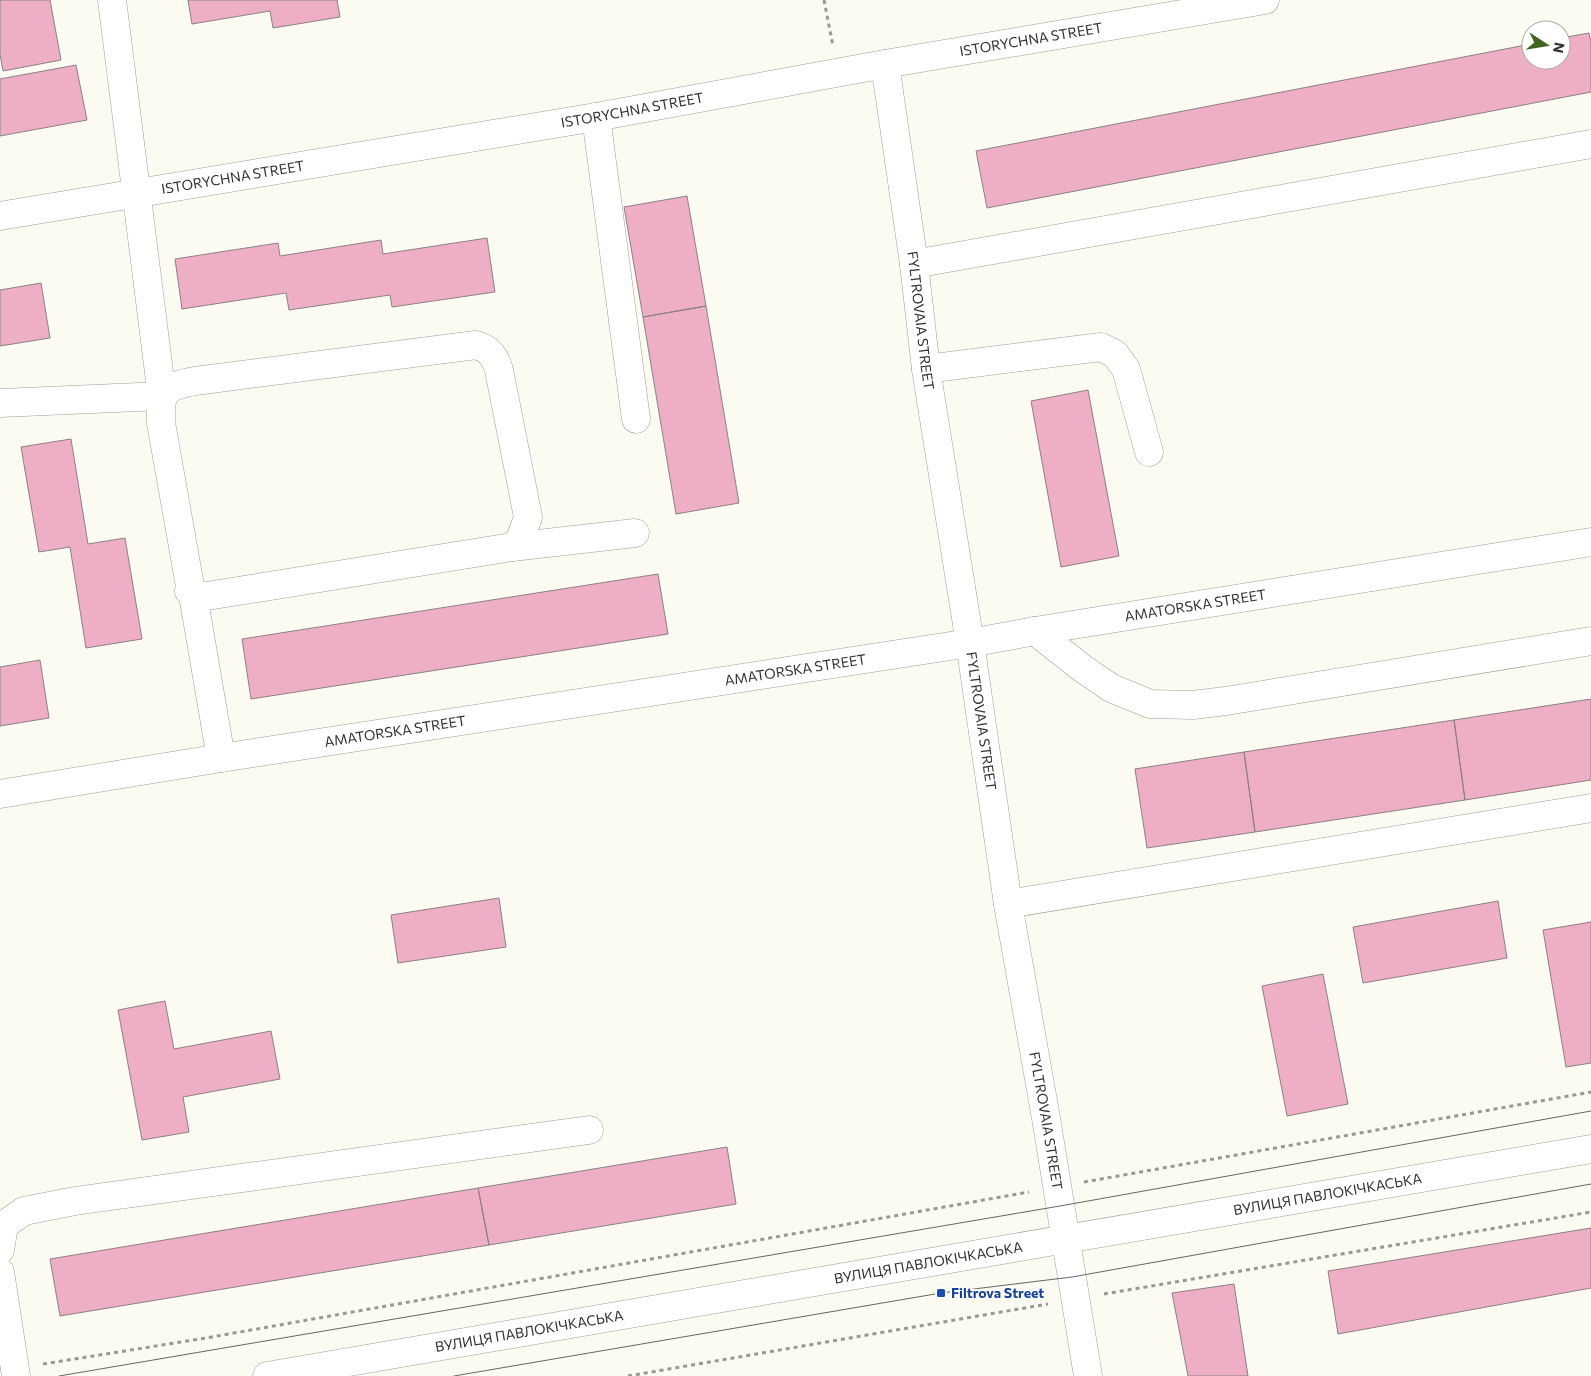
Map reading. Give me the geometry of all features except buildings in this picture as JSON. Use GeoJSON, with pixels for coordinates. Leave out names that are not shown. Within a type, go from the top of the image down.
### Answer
{"type":"FeatureCollection","features":[{"type":"Feature","properties":{"kind":"street"},"geometry":{"type":"LineString","coordinates":[[112,0],[162,396],[160,408],[161,423],[190,586],[189,591],[193,595],[221,758]]}},
{"type":"Feature","properties":{"kind":"street","name":"ISTORYCHNA STREET"},"geometry":{"type":"LineString","coordinates":[[0,216],[596,117],[838,72],[1265,0]]}},
{"type":"Feature","properties":{"kind":"street","name":"FYLTROVAIA STREET"},"geometry":{"type":"LineString","coordinates":[[885,64],[914,264],[926,369],[970,643],[1008,904],[1088,1376]]}},
{"type":"Feature","properties":{"kind":"street"},"geometry":{"type":"LineString","coordinates":[[596,117],[636,419]]}},
{"type":"Feature","properties":{"kind":"street"},"geometry":{"type":"LineString","coordinates":[[914,264],[1591,144]]}},
{"type":"Feature","properties":{"kind":"street"},"geometry":{"type":"LineString","coordinates":[[0,403],[162,396],[174,386],[195,381],[476,345],[485,347],[496,360],[499,370],[528,517],[520,540],[512,547]]}},
{"type":"Feature","properties":{"kind":"street"},"geometry":{"type":"LineString","coordinates":[[926,369],[1101,347],[1115,354],[1126,369],[1148,452]]}},
{"type":"Feature","properties":{"kind":"street"},"geometry":{"type":"LineString","coordinates":[[193,595],[207,596],[512,547],[635,533]]}},
{"type":"Feature","properties":{"kind":"street","name":"AMATORSKA STREET"},"geometry":{"type":"LineString","coordinates":[[0,794],[221,758],[970,643],[1591,542]]}},
{"type":"Feature","properties":{"kind":"street"},"geometry":{"type":"LineString","coordinates":[[1035,631],[1111,688],[1150,704],[1193,705],[1591,641]]}},
{"type":"Feature","properties":{"kind":"street"},"geometry":{"type":"LineString","coordinates":[[1008,904],[1591,808]]}},
{"type":"Feature","properties":{"kind":"street"},"geometry":{"type":"LineString","coordinates":[[0,1250],[4,1225],[24,1211],[75,1202],[589,1130]]}},
{"type":"Feature","properties":{"kind":"street","name":"ВУЛИЦЯ ПАВЛОКІЧКАСЬКА"},"geometry":{"type":"LineString","coordinates":[[267,1376],[1591,1149]]}},
{"type":"Feature","properties":{"kind":"street"},"geometry":{"type":"LineString","coordinates":[[0,1272],[15,1372]]}},
{"type":"Feature","properties":{"kind":"path"},"geometry":{"type":"LineString","coordinates":[[824,0],[838,72]]}},
{"type":"Feature","properties":{"kind":"path"},"geometry":{"type":"LineString","coordinates":[[15,1372],[1591,1092]]}},
{"type":"Feature","properties":{"kind":"path"},"geometry":{"type":"LineString","coordinates":[[628,1376],[1591,1212]]}},
{"type":"Feature","properties":{"kind":"tram line"},"geometry":{"type":"LineString","coordinates":[[59,1376],[1060,1206],[1591,1111]]}},
{"type":"Feature","properties":{"kind":"tram line"},"geometry":{"type":"LineString","coordinates":[[454,1376],[941,1293],[1072,1277],[1591,1184]]}},
{"type":"Feature","properties":{"kind":"place","name":"Filtrova Street"},"geometry":{"type":"Point","coordinates":[941,1293]}}]}
